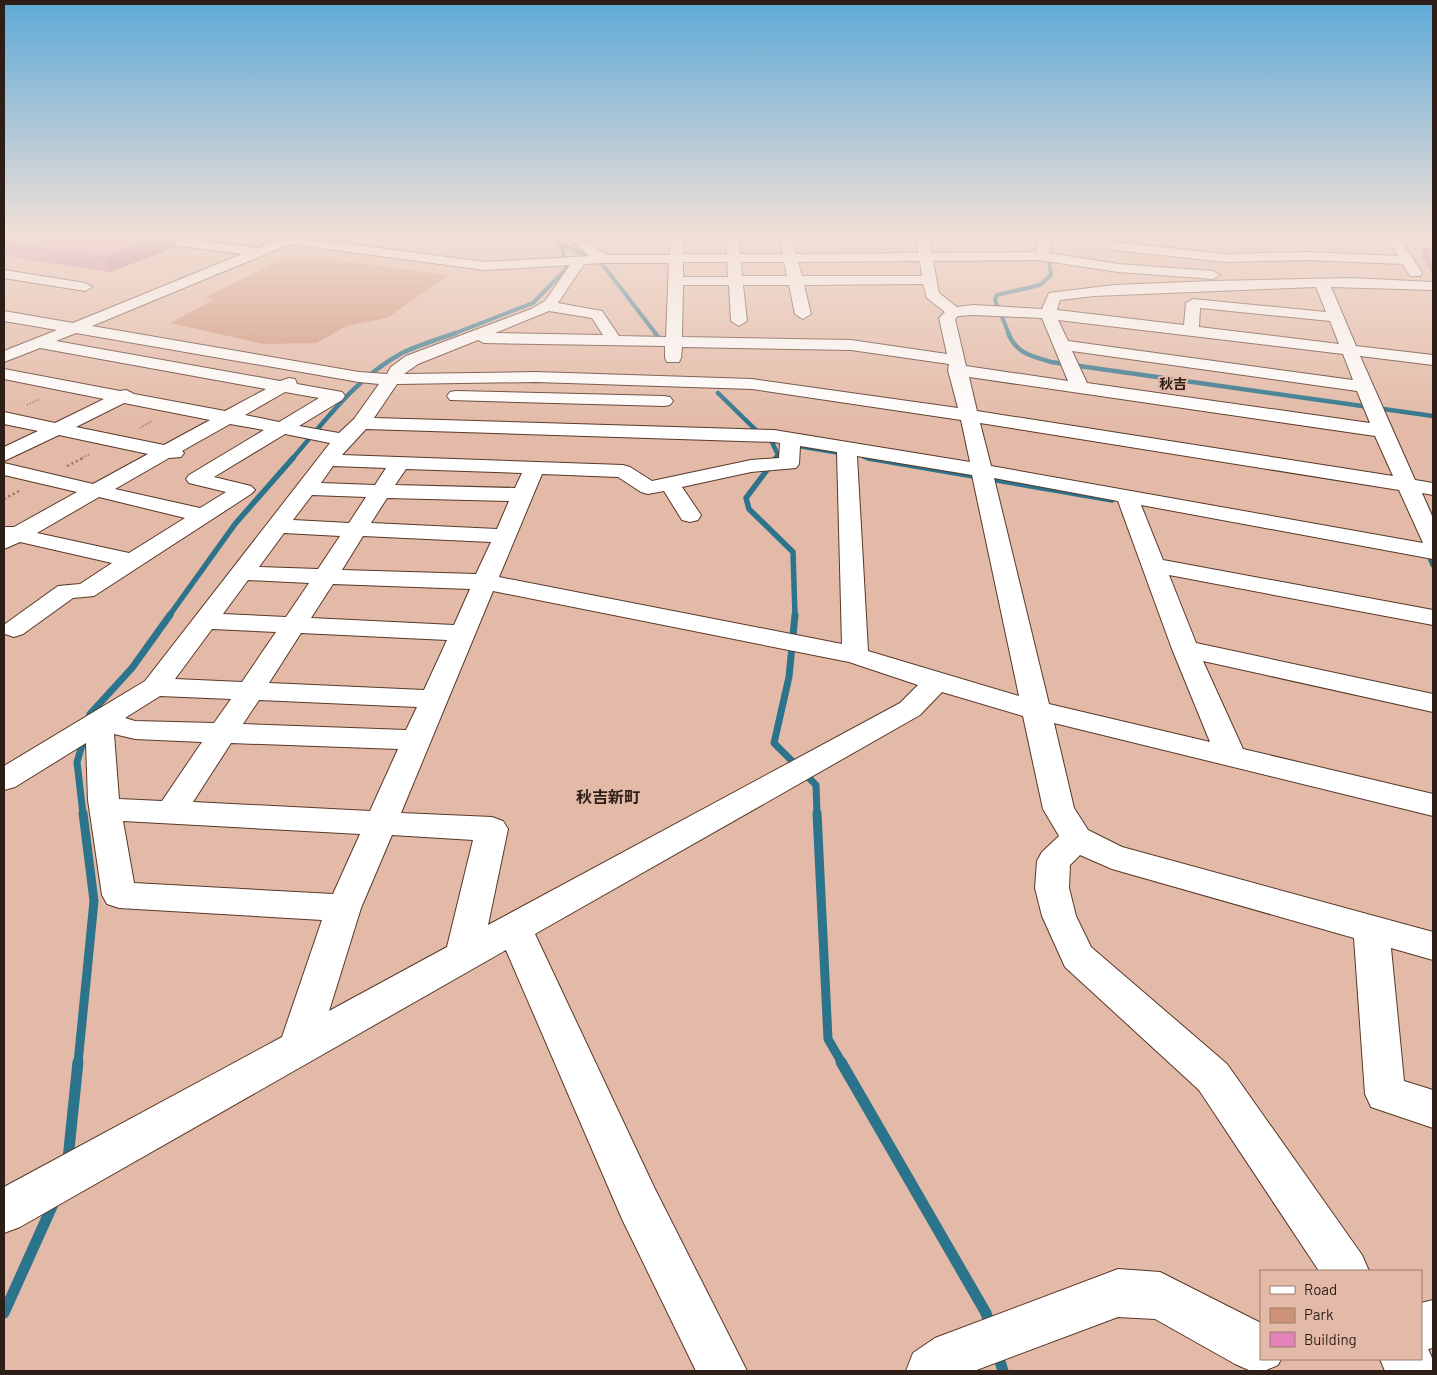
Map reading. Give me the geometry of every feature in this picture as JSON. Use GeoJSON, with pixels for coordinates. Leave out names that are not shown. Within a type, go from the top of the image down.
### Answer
{"type":"FeatureCollection","features":[{"type":"Feature","properties":{"kind":"street"},"geometry":{"type":"LineString","coordinates":[[4,357],[146,298]]}},
{"type":"Feature","properties":{"kind":"street"},"geometry":{"type":"LineString","coordinates":[[4,780],[154,687],[343,440],[361,422],[390,379],[412,360],[546,306],[553,298]]}},
{"type":"Feature","properties":{"kind":"street"},"geometry":{"type":"LineString","coordinates":[[671,380],[675,298]]}},
{"type":"Feature","properties":{"kind":"street"},"geometry":{"type":"LineString","coordinates":[[737,298],[739,321]]}},
{"type":"Feature","properties":{"kind":"street"},"geometry":{"type":"LineString","coordinates":[[799,298],[803,314]]}},
{"type":"Feature","properties":{"kind":"street"},"geometry":{"type":"LineString","coordinates":[[936,298],[954,312]]}},
{"type":"Feature","properties":{"kind":"street"},"geometry":{"type":"LineString","coordinates":[[1053,298],[1048,314],[1080,388]]}},
{"type":"Feature","properties":{"kind":"street"},"geometry":{"type":"LineString","coordinates":[[1327,298],[1382,431],[1433,541]]}},
{"type":"Feature","properties":{"kind":"street"},"geometry":{"type":"LineString","coordinates":[[1191,330],[1192,303],[1334,317]]}},
{"type":"Feature","properties":{"kind":"street"},"geometry":{"type":"LineString","coordinates":[[546,306],[597,314],[614,340]]}},
{"type":"Feature","properties":{"kind":"street"},"geometry":{"type":"LineString","coordinates":[[1433,360],[1048,314],[972,310],[954,312],[947,318],[980,470],[1059,809],[1077,838],[1112,857],[1433,946]]}},
{"type":"Feature","properties":{"kind":"street"},"geometry":{"type":"LineString","coordinates":[[4,316],[359,377],[390,379],[468,377],[606,378],[752,384],[968,415],[1433,489]]}},
{"type":"Feature","properties":{"kind":"street"},"geometry":{"type":"LineString","coordinates":[[469,338],[852,345],[1080,388],[1382,431]]}},
{"type":"Feature","properties":{"kind":"street"},"geometry":{"type":"LineString","coordinates":[[7,630],[67,591],[85,591],[206,516],[244,490],[196,479],[336,396],[38,343]]}},
{"type":"Feature","properties":{"kind":"street"},"geometry":{"type":"LineString","coordinates":[[1061,345],[1370,401]]}},
{"type":"Feature","properties":{"kind":"street"},"geometry":{"type":"LineString","coordinates":[[4,455],[216,352]]}},
{"type":"Feature","properties":{"kind":"street"},"geometry":{"type":"LineString","coordinates":[[8,536],[98,490],[314,369]]}},
{"type":"Feature","properties":{"kind":"street"},"geometry":{"type":"LineString","coordinates":[[4,374],[343,440]]}},
{"type":"Feature","properties":{"kind":"street"},"geometry":{"type":"LineString","coordinates":[[171,812],[381,491],[419,447],[468,377]]}},
{"type":"Feature","properties":{"kind":"street"},"geometry":{"type":"LineString","coordinates":[[501,446],[536,377]]}},
{"type":"Feature","properties":{"kind":"street"},"geometry":{"type":"LineString","coordinates":[[298,1046],[344,908],[535,466],[578,449],[606,378]]}},
{"type":"Feature","properties":{"kind":"street"},"geometry":{"type":"LineString","coordinates":[[456,396],[664,401]]}},
{"type":"Feature","properties":{"kind":"street"},"geometry":{"type":"LineString","coordinates":[[4,418],[221,463]]}},
{"type":"Feature","properties":{"kind":"street"},"geometry":{"type":"LineString","coordinates":[[361,422],[419,447],[501,446],[535,466]]}},
{"type":"Feature","properties":{"kind":"street"},"geometry":{"type":"LineString","coordinates":[[328,460],[419,447],[501,446],[578,449],[774,436],[980,470],[1433,552]]}},
{"type":"Feature","properties":{"kind":"street"},"geometry":{"type":"LineString","coordinates":[[578,449],[623,471],[648,488],[751,466],[789,464],[790,439]]}},
{"type":"Feature","properties":{"kind":"street"},"geometry":{"type":"LineString","coordinates":[[847,449],[856,655]]}},
{"type":"Feature","properties":{"kind":"street"},"geometry":{"type":"LineString","coordinates":[[4,470],[206,516]]}},
{"type":"Feature","properties":{"kind":"street"},"geometry":{"type":"LineString","coordinates":[[669,483],[690,515]]}},
{"type":"Feature","properties":{"kind":"street"},"geometry":{"type":"LineString","coordinates":[[305,489],[523,495]]}},
{"type":"Feature","properties":{"kind":"street"},"geometry":{"type":"LineString","coordinates":[[1127,497],[1185,649],[1231,756]]}},
{"type":"Feature","properties":{"kind":"street"},"geometry":{"type":"LineString","coordinates":[[276,526],[505,536]]}},
{"type":"Feature","properties":{"kind":"street"},"geometry":{"type":"LineString","coordinates":[[8,536],[133,561]]}},
{"type":"Feature","properties":{"kind":"street"},"geometry":{"type":"LineString","coordinates":[[1152,565],[1433,617]]}},
{"type":"Feature","properties":{"kind":"street"},"geometry":{"type":"LineString","coordinates":[[242,573],[485,582],[856,655],[936,682],[1036,710],[1433,805]]}},
{"type":"Feature","properties":{"kind":"street"},"geometry":{"type":"LineString","coordinates":[[204,621],[463,633]]}},
{"type":"Feature","properties":{"kind":"street"},"geometry":{"type":"LineString","coordinates":[[1185,649],[1433,702]]}},
{"type":"Feature","properties":{"kind":"street"},"geometry":{"type":"LineString","coordinates":[[4,1211],[298,1046],[463,958],[514,927],[910,709],[936,682]]}},
{"type":"Feature","properties":{"kind":"street"},"geometry":{"type":"LineString","coordinates":[[154,687],[436,698]]}},
{"type":"Feature","properties":{"kind":"street"},"geometry":{"type":"LineString","coordinates":[[99,721],[135,730],[417,740]]}},
{"type":"Feature","properties":{"kind":"street"},"geometry":{"type":"LineString","coordinates":[[99,721],[106,809],[119,895],[344,908]]}},
{"type":"Feature","properties":{"kind":"street"},"geometry":{"type":"LineString","coordinates":[[106,809],[492,829],[463,958]]}},
{"type":"Feature","properties":{"kind":"street"},"geometry":{"type":"LineString","coordinates":[[1077,838],[1054,861],[1052,888],[1059,916],[1078,957],[1213,1077],[1345,1270]]}},
{"type":"Feature","properties":{"kind":"street"},"geometry":{"type":"LineString","coordinates":[[514,927],[638,1203],[722,1371]]}},
{"type":"Feature","properties":{"kind":"street"},"geometry":{"type":"LineString","coordinates":[[1371,929],[1385,1094],[1433,1109]]}},
{"type":"Feature","properties":{"kind":"street"},"geometry":{"type":"LineString","coordinates":[[931,1371],[952,1355],[1118,1293],[1160,1296],[1252,1347],[1260,1348]]}},
{"type":"Feature","properties":{"kind":"street"},"geometry":{"type":"LineString","coordinates":[[1406,1360],[1413,1371]]}},
{"type":"Feature","properties":{"kind":"green space"},"geometry":{"type":"Polygon","coordinates":[[[209,298],[415,298],[387,318],[347,326],[316,343],[264,344],[170,323],[213,300],[209,298]]]}},
{"type":"Feature","properties":{"kind":"waterway"},"geometry":{"type":"LineString","coordinates":[[453,334],[533,303],[538,298]]}},
{"type":"Feature","properties":{"kind":"waterway"},"geometry":{"type":"LineString","coordinates":[[629,298],[656,334]]}},
{"type":"Feature","properties":{"kind":"waterway"},"geometry":{"type":"LineString","coordinates":[[996,298],[1009,334]]}},
{"type":"Feature","properties":{"kind":"waterway"},"geometry":{"type":"LineString","coordinates":[[292,459],[329,415],[370,374],[402,353],[456,333]]}},
{"type":"Feature","properties":{"kind":"waterway"},"geometry":{"type":"LineString","coordinates":[[655,333],[658,337]]}},
{"type":"Feature","properties":{"kind":"waterway"},"geometry":{"type":"LineString","coordinates":[[1008,333],[1015,345],[1025,353],[1051,362],[1433,416]]}},
{"type":"Feature","properties":{"kind":"waterway"},"geometry":{"type":"LineString","coordinates":[[718,393],[761,435]]}},
{"type":"Feature","properties":{"kind":"waterway"},"geometry":{"type":"LineString","coordinates":[[772,442],[778,455],[775,459]]}},
{"type":"Feature","properties":{"kind":"waterway"},"geometry":{"type":"LineString","coordinates":[[792,445],[846,454]]}},
{"type":"Feature","properties":{"kind":"waterway"},"geometry":{"type":"LineString","coordinates":[[864,457],[875,459]]}},
{"type":"Feature","properties":{"kind":"waterway"},"geometry":{"type":"LineString","coordinates":[[169,616],[235,524],[293,458]]}},
{"type":"Feature","properties":{"kind":"waterway"},"geometry":{"type":"LineString","coordinates":[[776,458],[746,498],[749,509],[793,552],[795,615]]}},
{"type":"Feature","properties":{"kind":"waterway"},"geometry":{"type":"LineString","coordinates":[[868,458],[1112,500]]}},
{"type":"Feature","properties":{"kind":"waterway"},"geometry":{"type":"LineString","coordinates":[[1425,554],[1429,555],[1433,565]]}},
{"type":"Feature","properties":{"kind":"waterway"},"geometry":{"type":"LineString","coordinates":[[88,723],[90,714],[132,668],[170,615]]}},
{"type":"Feature","properties":{"kind":"waterway"},"geometry":{"type":"LineString","coordinates":[[795,615],[789,677],[774,743],[816,785],[817,814]]}},
{"type":"Feature","properties":{"kind":"waterway"},"geometry":{"type":"LineString","coordinates":[[83,814],[77,762],[84,738]]}},
{"type":"Feature","properties":{"kind":"waterway"},"geometry":{"type":"LineString","coordinates":[[78,1063],[94,901],[83,813]]}},
{"type":"Feature","properties":{"kind":"waterway"},"geometry":{"type":"LineString","coordinates":[[817,813],[828,1039],[842,1063]]}},
{"type":"Feature","properties":{"kind":"waterway"},"geometry":{"type":"LineString","coordinates":[[68,1159],[78,1062]]}},
{"type":"Feature","properties":{"kind":"waterway"},"geometry":{"type":"LineString","coordinates":[[841,1062],[986,1313],[990,1325]]}},
{"type":"Feature","properties":{"kind":"waterway"},"geometry":{"type":"LineString","coordinates":[[4,1313],[54,1202]]}},
{"type":"Feature","properties":{"kind":"waterway"},"geometry":{"type":"LineString","coordinates":[[997,1352],[1003,1371]]}},
{"type":"Feature","properties":{"kind":"district","name":"秋吉"},"geometry":{"type":"Point","coordinates":[1173,383]}},
{"type":"Feature","properties":{"kind":"district","name":"秋吉新町"},"geometry":{"type":"Point","coordinates":[608,796]}}]}
